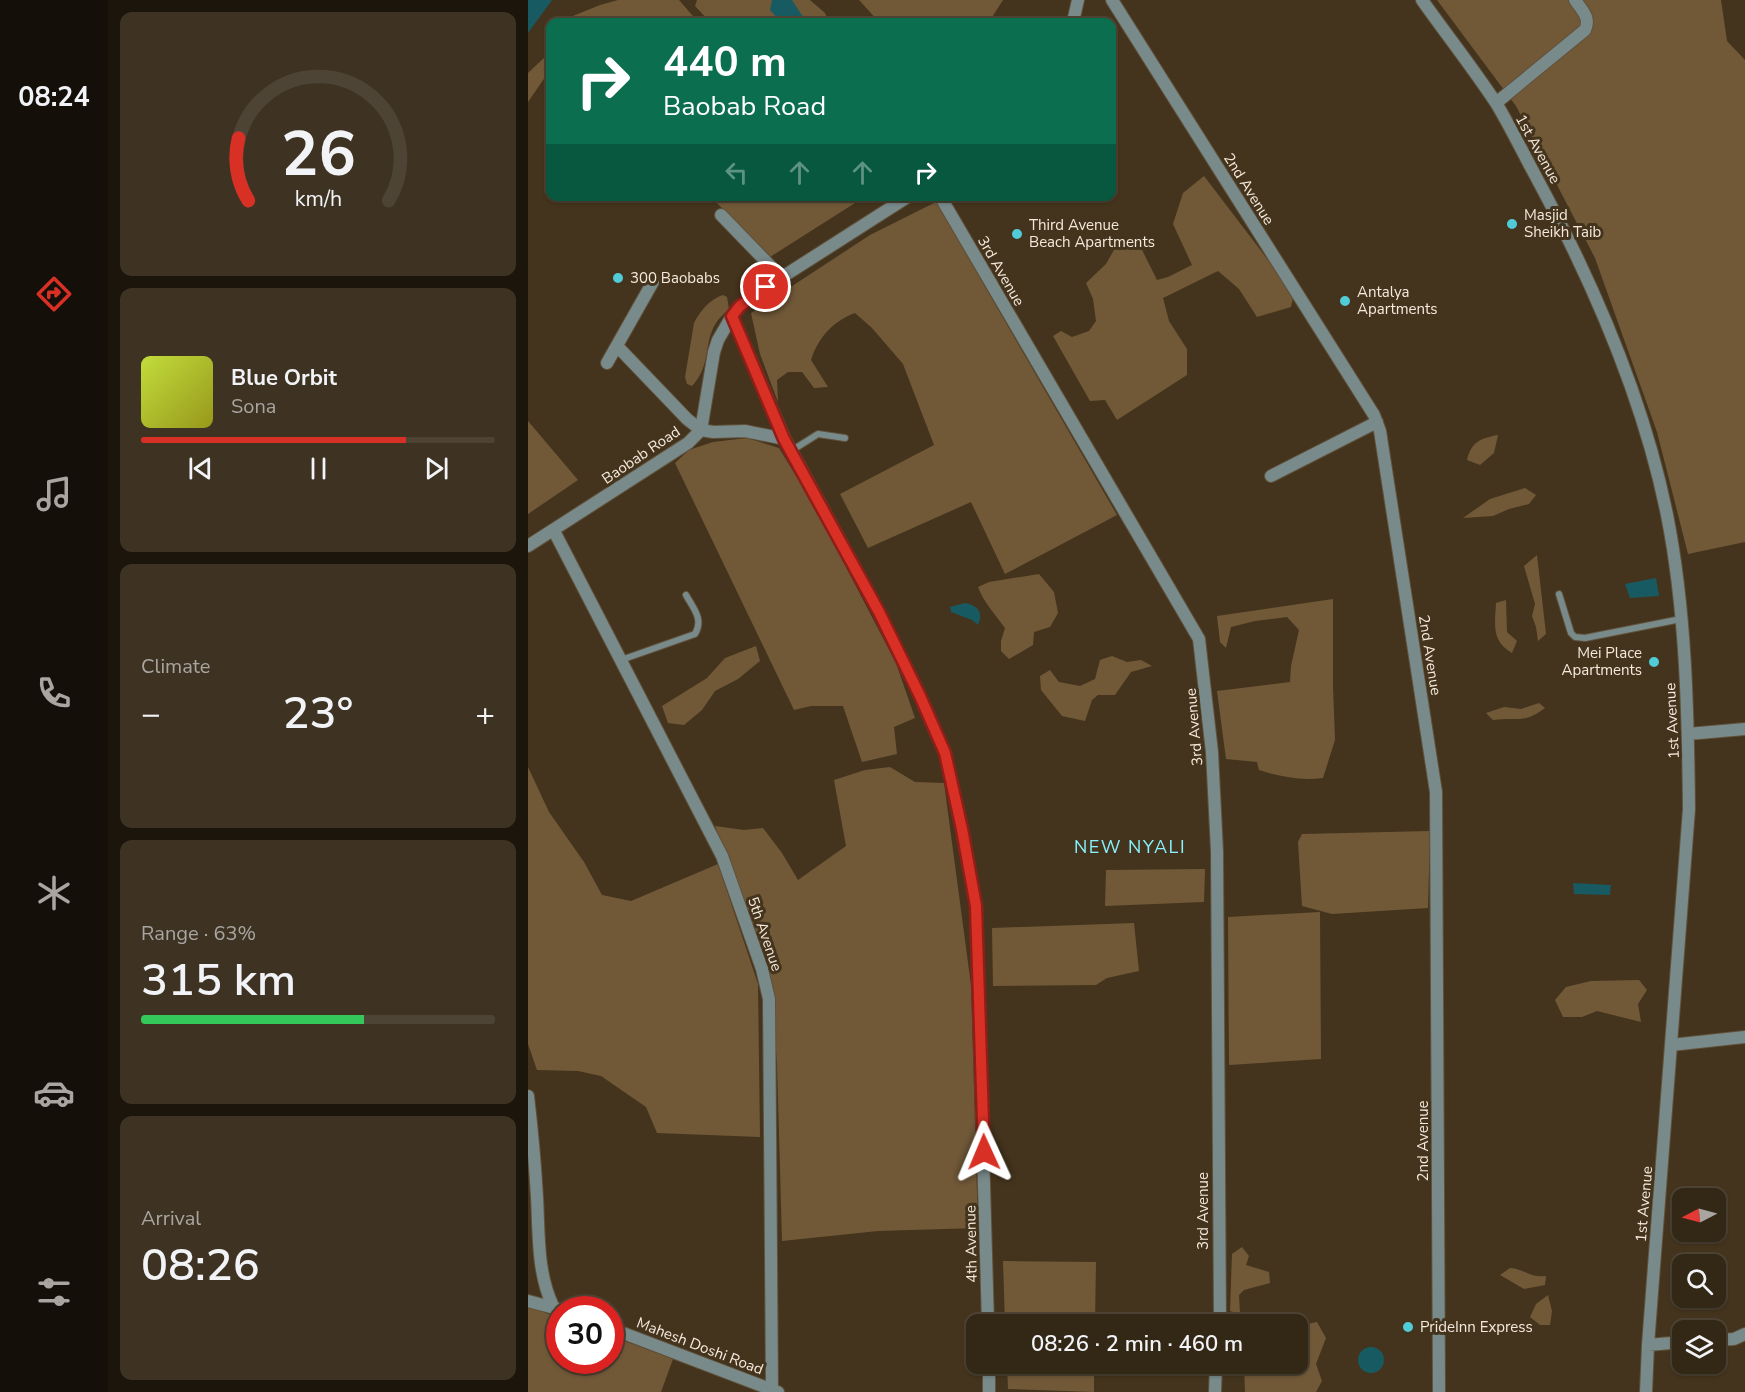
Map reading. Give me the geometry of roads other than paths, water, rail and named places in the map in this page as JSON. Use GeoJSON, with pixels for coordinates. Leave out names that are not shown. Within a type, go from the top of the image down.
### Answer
{"type":"FeatureCollection","features":[{"type":"Feature","properties":{"kind":"street"},"geometry":{"type":"LineString","coordinates":[[1074,18],[1078,0]]}},
{"type":"Feature","properties":{"kind":"street","name":"2nd Avenue"},"geometry":{"type":"LineString","coordinates":[[1112,0],[1377,422],[1436,792],[1439,1392]]}},
{"type":"Feature","properties":{"kind":"street","name":"1st Avenue"},"geometry":{"type":"LineString","coordinates":[[1422,0],[1496,103],[1560,222],[1597,298],[1626,371],[1653,458],[1667,515],[1679,583],[1688,734],[1689,809],[1647,1345],[1646,1392]]}},
{"type":"Feature","properties":{"kind":"street"},"geometry":{"type":"LineString","coordinates":[[1496,103],[1585,30],[1588,25],[1587,17],[1575,0]]}},
{"type":"Feature","properties":{"kind":"street","name":"Baobab Road"},"geometry":{"type":"LineString","coordinates":[[528,546],[688,443],[700,429],[714,352],[732,316],[740,306],[901,201]]}},
{"type":"Feature","properties":{"kind":"street","name":"3rd Avenue"},"geometry":{"type":"LineString","coordinates":[[943,201],[1200,639],[1212,752],[1217,851],[1220,1314]]}},
{"type":"Feature","properties":{"kind":"street"},"geometry":{"type":"LineString","coordinates":[[721,215],[782,278]]}},
{"type":"Feature","properties":{"kind":"street"},"geometry":{"type":"LineString","coordinates":[[607,363],[654,280]]}},
{"type":"Feature","properties":{"kind":"street","name":"4th Avenue"},"geometry":{"type":"LineString","coordinates":[[732,316],[784,439],[879,612],[945,753],[976,906],[988,1314]]}},
{"type":"Feature","properties":{"kind":"street"},"geometry":{"type":"LineString","coordinates":[[617,346],[687,419],[700,429],[713,432],[745,431],[784,439]]}},
{"type":"Feature","properties":{"kind":"street"},"geometry":{"type":"LineString","coordinates":[[1271,476],[1377,422]]}},
{"type":"Feature","properties":{"kind":"street","name":"5th Avenue"},"geometry":{"type":"LineString","coordinates":[[554,531],[722,856],[762,969],[769,999],[776,1391]]}},
{"type":"Feature","properties":{"kind":"street"},"geometry":{"type":"LineString","coordinates":[[1688,734],[1745,729]]}},
{"type":"Feature","properties":{"kind":"street"},"geometry":{"type":"LineString","coordinates":[[1671,1045],[1745,1037]]}},
{"type":"Feature","properties":{"kind":"street"},"geometry":{"type":"LineString","coordinates":[[528,1096],[541,1260],[548,1296]]}},
{"type":"Feature","properties":{"kind":"street"},"geometry":{"type":"LineString","coordinates":[[528,1301],[546,1305]]}},
{"type":"Feature","properties":{"kind":"street","name":"Mahesh Doshi Road"},"geometry":{"type":"LineString","coordinates":[[624,1333],[776,1391]]}},
{"type":"Feature","properties":{"kind":"street"},"geometry":{"type":"LineString","coordinates":[[1726,1339],[1745,1334]]}},
{"type":"Feature","properties":{"kind":"street"},"geometry":{"type":"LineString","coordinates":[[1647,1345],[1672,1343]]}},
{"type":"Feature","properties":{"kind":"street"},"geometry":{"type":"LineString","coordinates":[[989,1374],[989,1392]]}},
{"type":"Feature","properties":{"kind":"street"},"geometry":{"type":"LineString","coordinates":[[1215,1392],[1216,1374]]}},
{"type":"Feature","properties":{"kind":"lane"},"geometry":{"type":"LineString","coordinates":[[791,451],[818,434],[845,438]]}},
{"type":"Feature","properties":{"kind":"lane"},"geometry":{"type":"LineString","coordinates":[[1559,594],[1571,633],[1575,637],[1585,638],[1681,620]]}},
{"type":"Feature","properties":{"kind":"lane"},"geometry":{"type":"LineString","coordinates":[[621,660],[695,634],[699,627],[699,619],[686,595]]}},
{"type":"Feature","properties":{"kind":"water"},"geometry":{"type":"Polygon","coordinates":[[[528,0],[552,0],[528,33],[528,0]]]}},
{"type":"Feature","properties":{"kind":"water"},"geometry":{"type":"Polygon","coordinates":[[[772,0],[792,0],[804,18],[777,18],[770,10],[772,0]]]}},
{"type":"Feature","properties":{"kind":"water"},"geometry":{"type":"Polygon","coordinates":[[[1656,578],[1659,596],[1630,598],[1625,584],[1656,578]]]}},
{"type":"Feature","properties":{"kind":"water"},"geometry":{"type":"Polygon","coordinates":[[[965,603],[973,605],[980,613],[978,625],[972,620],[951,612],[950,607],[965,603]]]}},
{"type":"Feature","properties":{"kind":"water"},"geometry":{"type":"Polygon","coordinates":[[[1573,883],[1611,885],[1610,895],[1574,894],[1573,883]]]}},
{"type":"Feature","properties":{"kind":"water"},"geometry":{"type":"Polygon","coordinates":[[[1371,1347],[1380,1351],[1384,1360],[1380,1369],[1371,1373],[1362,1369],[1358,1360],[1362,1351],[1371,1347]]]}},
{"type":"Feature","properties":{"kind":"place","name":"Masjid Sheikh Taib"},"geometry":{"type":"Point","coordinates":[1512,224]}},
{"type":"Feature","properties":{"kind":"place","name":"Third Avenue Beach Apartments"},"geometry":{"type":"Point","coordinates":[1017,234]}},
{"type":"Feature","properties":{"kind":"place","name":"300 Baobabs"},"geometry":{"type":"Point","coordinates":[618,278]}},
{"type":"Feature","properties":{"kind":"place","name":"Antalya Apartments"},"geometry":{"type":"Point","coordinates":[1345,301]}},
{"type":"Feature","properties":{"kind":"place","name":"Mei Place Apartments"},"geometry":{"type":"Point","coordinates":[1654,662]}},
{"type":"Feature","properties":{"kind":"place","name":"PrideInn Express"},"geometry":{"type":"Point","coordinates":[1408,1327]}},
{"type":"Feature","properties":{"kind":"district","name":"NEW NYALI"},"geometry":{"type":"Point","coordinates":[1130,847]}}]}
